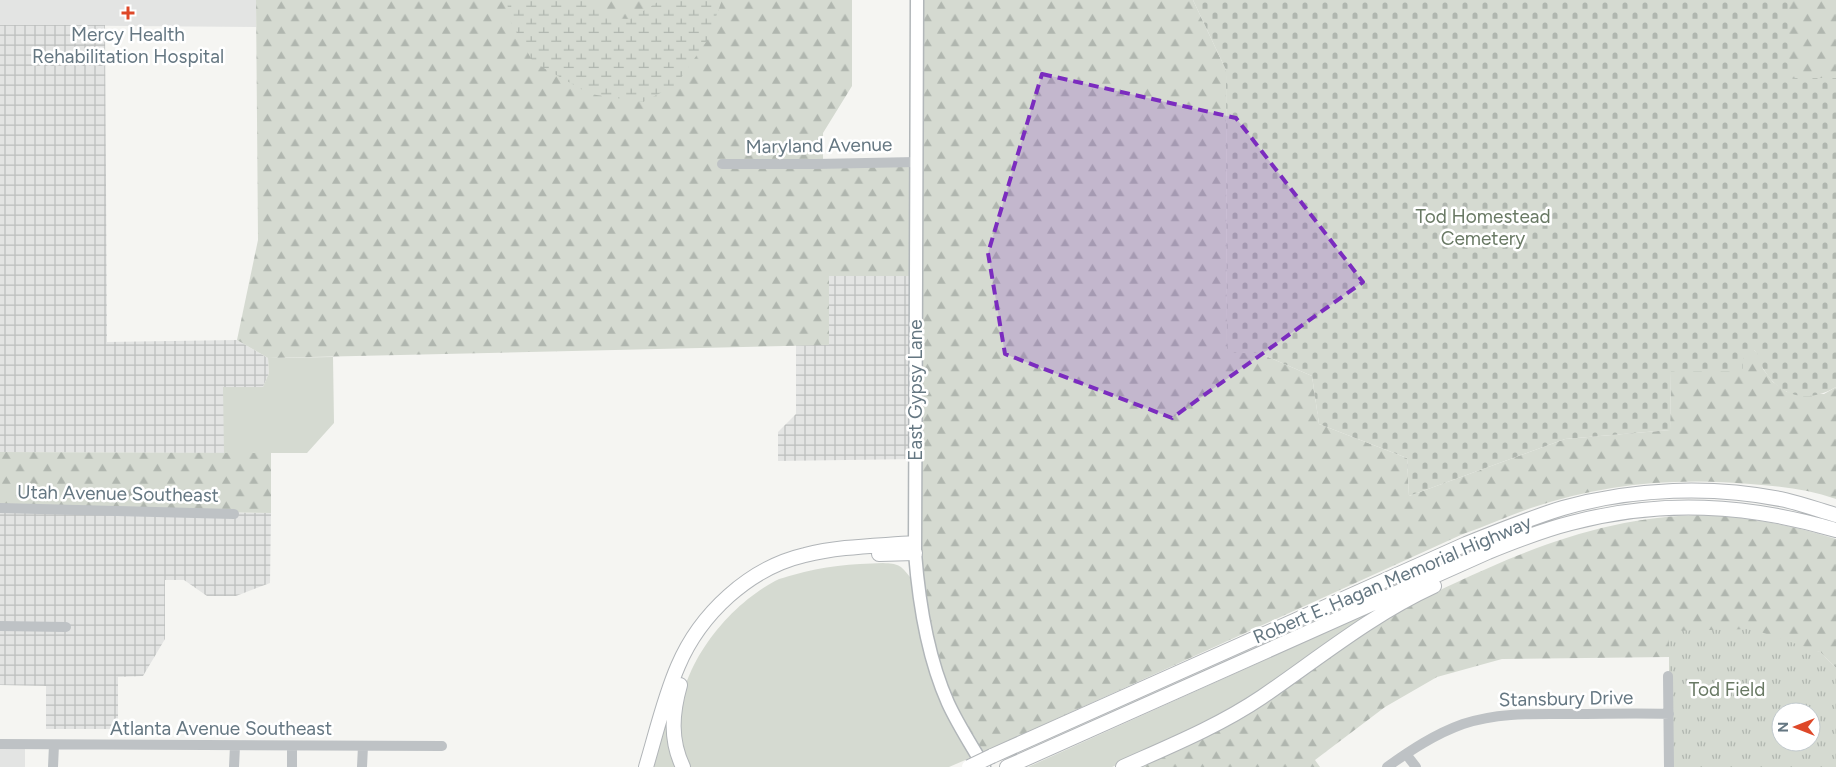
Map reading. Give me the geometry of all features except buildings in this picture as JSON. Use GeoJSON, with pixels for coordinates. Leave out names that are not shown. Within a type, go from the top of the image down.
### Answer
{"type":"FeatureCollection","features":[{"type":"Feature","properties":{"kind":"highway","name":"Robert E. Hagan Memorial Highway"},"geometry":{"type":"LineString","coordinates":[[969,767],[988,762],[1466,544],[1534,517],[1596,500],[1652,493],[1689,491],[1754,495],[1786,501],[1836,515]]}},
{"type":"Feature","properties":{"kind":"highway"},"geometry":{"type":"LineString","coordinates":[[1786,501],[1798,497],[1836,506]]}},
{"type":"Feature","properties":{"kind":"highway","name":"Robert E. Hagan Memorial Highway"},"geometry":{"type":"LineString","coordinates":[[1007,767],[1488,552],[1570,523],[1628,511],[1655,508],[1730,508],[1797,519],[1836,530]]}},
{"type":"Feature","properties":{"kind":"highway"},"geometry":{"type":"LineString","coordinates":[[646,767],[678,666],[700,627],[722,602],[748,580],[776,564],[826,550],[914,548]]}},
{"type":"Feature","properties":{"kind":"highway"},"geometry":{"type":"LineString","coordinates":[[683,767],[674,742],[673,724],[680,686],[698,644],[729,607],[747,591],[765,579],[807,562],[830,557],[914,548]]}},
{"type":"Feature","properties":{"kind":"highway"},"geometry":{"type":"LineString","coordinates":[[1123,767],[1234,714],[1261,698],[1369,621],[1451,578],[1488,552]]}},
{"type":"Feature","properties":{"kind":"main road","name":"East Gypsy Lane"},"geometry":{"type":"LineString","coordinates":[[918,0],[914,548],[919,598],[928,644],[948,703],[988,762]]}},
{"type":"Feature","properties":{"kind":"street","name":"Maryland Avenue"},"geometry":{"type":"LineString","coordinates":[[722,164],[916,162]]}},
{"type":"Feature","properties":{"kind":"street","name":"Utah Avenue Southeast"},"geometry":{"type":"LineString","coordinates":[[0,508],[234,514]]}},
{"type":"Feature","properties":{"kind":"street"},"geometry":{"type":"LineString","coordinates":[[0,626],[66,627]]}},
{"type":"Feature","properties":{"kind":"street"},"geometry":{"type":"LineString","coordinates":[[1668,676],[1669,767]]}},
{"type":"Feature","properties":{"kind":"street","name":"Stansbury Drive"},"geometry":{"type":"LineString","coordinates":[[1387,767],[1448,730],[1495,716],[1525,714],[1669,714]]}},
{"type":"Feature","properties":{"kind":"street","name":"Atlanta Avenue Southeast"},"geometry":{"type":"LineString","coordinates":[[0,744],[442,746]]}},
{"type":"Feature","properties":{"kind":"street"},"geometry":{"type":"LineString","coordinates":[[53,767],[54,745]]}},
{"type":"Feature","properties":{"kind":"street"},"geometry":{"type":"LineString","coordinates":[[234,767],[235,746]]}},
{"type":"Feature","properties":{"kind":"street"},"geometry":{"type":"LineString","coordinates":[[292,746],[292,767]]}},
{"type":"Feature","properties":{"kind":"street"},"geometry":{"type":"LineString","coordinates":[[362,746],[362,767]]}},
{"type":"Feature","properties":{"kind":"street"},"geometry":{"type":"LineString","coordinates":[[1406,754],[1416,767]]}},
{"type":"Feature","properties":{"kind":"highlighted area"},"geometry":{"type":"Polygon","coordinates":[[[1042,74],[1236,118],[1363,282],[1172,418],[1005,354],[988,253],[1042,74]]]}},
{"type":"Feature","properties":{"kind":"shaded area","name":"Mercy Health Rehabilitation Hospital"},"geometry":{"type":"Polygon","coordinates":[[[0,0],[256,0],[256,27],[0,25],[0,0]]]}},
{"type":"Feature","properties":{"kind":"shaded area"},"geometry":{"type":"Polygon","coordinates":[[[0,25],[105,25],[107,342],[237,340],[268,358],[269,373],[263,387],[224,387],[224,453],[0,452],[0,25]]]}},
{"type":"Feature","properties":{"kind":"shaded area"},"geometry":{"type":"Polygon","coordinates":[[[829,275],[916,275],[915,459],[778,461],[778,432],[796,414],[796,345],[829,345],[829,275]]]}},
{"type":"Feature","properties":{"kind":"shaded area"},"geometry":{"type":"Polygon","coordinates":[[[0,508],[271,513],[270,583],[236,596],[207,596],[184,580],[165,580],[165,639],[143,676],[118,677],[118,729],[46,729],[46,686],[0,685],[0,508]]]}},
{"type":"Feature","properties":{"kind":"shaded area"},"geometry":{"type":"Polygon","coordinates":[[[0,744],[25,744],[25,767],[0,767],[0,744]]]}},
{"type":"Feature","properties":{"kind":"green space"},"geometry":{"type":"Polygon","coordinates":[[[256,0],[852,0],[852,86],[823,133],[823,164],[916,161],[917,0],[1193,0],[1226,70],[1227,353],[1259,353],[1312,376],[1319,424],[1407,458],[1409,496],[1565,439],[1670,430],[1671,371],[1742,371],[1742,350],[1754,350],[1760,355],[1763,369],[1773,382],[1787,392],[1824,394],[1836,387],[1836,499],[1804,490],[1783,487],[1694,481],[1639,484],[1584,493],[1557,500],[1522,511],[1463,534],[977,755],[948,703],[919,598],[916,276],[829,276],[829,345],[268,358],[237,340],[258,240],[256,0]]]}},
{"type":"Feature","properties":{"kind":"green space"},"geometry":{"type":"Polygon","coordinates":[[[507,0],[585,0],[607,18],[630,19],[661,0],[722,0],[708,39],[676,85],[643,102],[590,94],[533,62],[509,19],[507,0]]]}},
{"type":"Feature","properties":{"kind":"green space","name":"Tod Homestead Cemetery"},"geometry":{"type":"Polygon","coordinates":[[[1193,0],[1788,0],[1788,78],[1836,78],[1836,387],[1816,395],[1796,395],[1787,392],[1771,379],[1762,367],[1754,350],[1743,350],[1743,371],[1671,371],[1670,430],[1565,439],[1409,496],[1407,458],[1319,424],[1312,376],[1259,353],[1227,353],[1226,70],[1193,0]]]}},
{"type":"Feature","properties":{"kind":"green space"},"geometry":{"type":"Polygon","coordinates":[[[1788,0],[1836,0],[1836,78],[1788,78],[1788,0]]]}},
{"type":"Feature","properties":{"kind":"green space"},"geometry":{"type":"Polygon","coordinates":[[[333,357],[334,423],[307,453],[224,453],[223,387],[263,387],[269,373],[268,358],[333,357]]]}},
{"type":"Feature","properties":{"kind":"green space"},"geometry":{"type":"Polygon","coordinates":[[[0,452],[271,453],[271,513],[0,508],[0,452]]]}},
{"type":"Feature","properties":{"kind":"green space"},"geometry":{"type":"Polygon","coordinates":[[[1707,515],[1772,523],[1836,539],[1836,668],[1820,652],[1669,631],[1669,657],[1502,659],[1437,677],[1385,707],[1315,760],[1320,767],[1135,767],[1395,612],[1484,570],[1545,545],[1608,527],[1640,520],[1673,516],[1707,515]]]}},
{"type":"Feature","properties":{"kind":"green space"},"geometry":{"type":"Polygon","coordinates":[[[883,563],[892,564],[904,569],[910,577],[977,755],[949,767],[688,767],[680,741],[679,713],[685,686],[697,660],[712,636],[731,614],[753,595],[781,578],[826,568],[883,563]]]}},
{"type":"Feature","properties":{"kind":"green space"},"geometry":{"type":"Polygon","coordinates":[[[1373,611],[1374,613],[1258,695],[1174,740],[1112,767],[1028,767],[1373,611]]]}},
{"type":"Feature","properties":{"kind":"green space","name":"Tod Field"},"geometry":{"type":"Polygon","coordinates":[[[1752,629],[1820,652],[1836,668],[1836,767],[1669,767],[1669,631],[1752,629]]]}},
{"type":"Feature","properties":{"kind":"green space"},"geometry":{"type":"Polygon","coordinates":[[[666,715],[669,716],[678,767],[651,767],[666,715]]]}},
{"type":"Feature","properties":{"kind":"place","name":"Mercy Health Rehabilitation Hospital"},"geometry":{"type":"Point","coordinates":[128,13]}}]}
